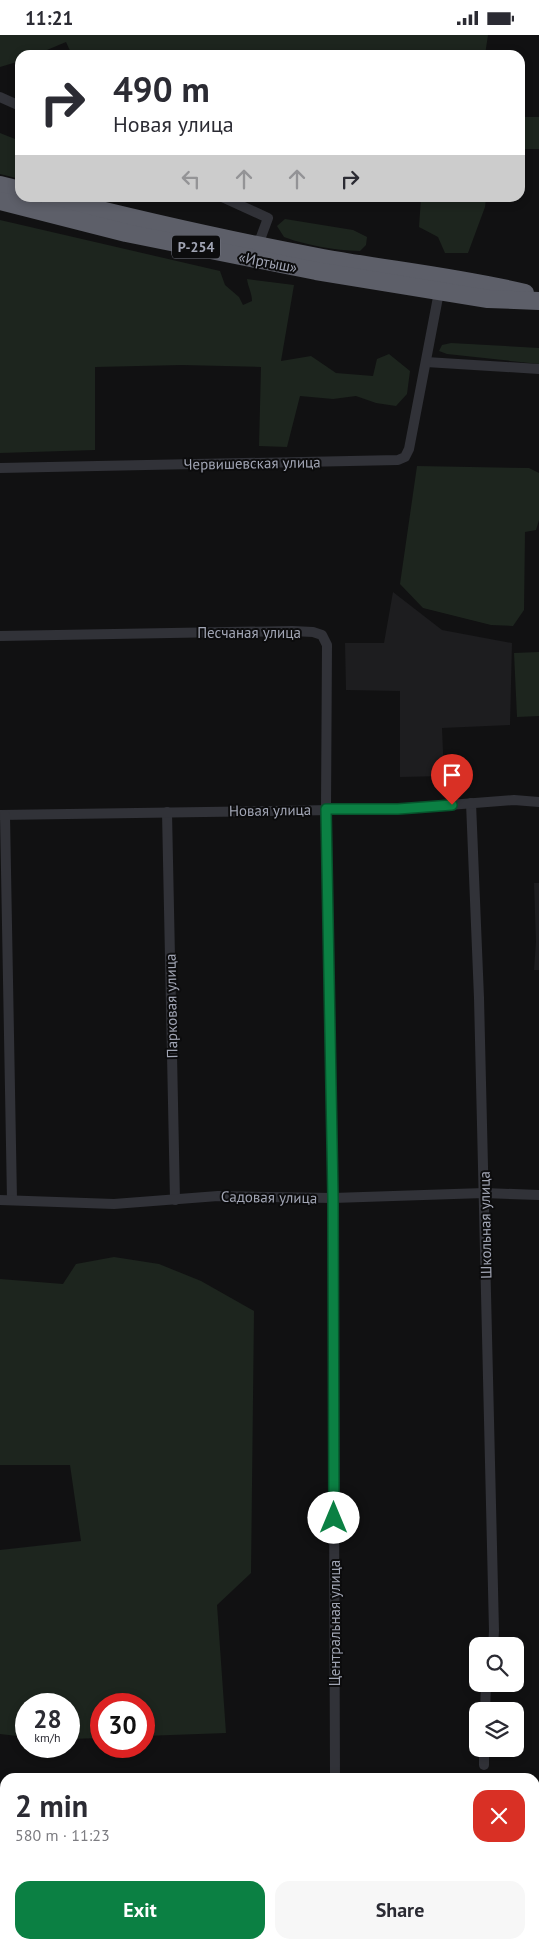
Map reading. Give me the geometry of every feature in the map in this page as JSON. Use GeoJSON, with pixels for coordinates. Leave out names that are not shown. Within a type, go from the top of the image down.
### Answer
{"type":"FeatureCollection","features":[{"type":"Feature","properties":{"kind":"highway"},"geometry":{"type":"LineString","coordinates":[[0,185],[15,189]]}},
{"type":"Feature","properties":{"kind":"highway","name":"«Иртыш»"},"geometry":{"type":"LineString","coordinates":[[0,201],[126,233],[242,257],[439,292],[488,299],[539,301]]}},
{"type":"Feature","properties":{"kind":"highway","name":"«Иртыш»"},"geometry":{"type":"LineString","coordinates":[[67,202],[133,219],[258,245],[323,258],[495,286],[539,297]]}},
{"type":"Feature","properties":{"kind":"street"},"geometry":{"type":"LineString","coordinates":[[0,97],[15,104]]}},
{"type":"Feature","properties":{"kind":"street"},"geometry":{"type":"LineString","coordinates":[[233,202],[268,218],[258,245]]}},
{"type":"Feature","properties":{"kind":"street","name":"Червишевская улица"},"geometry":{"type":"LineString","coordinates":[[0,468],[398,460],[406,457],[439,292]]}},
{"type":"Feature","properties":{"kind":"street"},"geometry":{"type":"LineString","coordinates":[[426,362],[539,369]]}},
{"type":"Feature","properties":{"kind":"street","name":"Песчаная улица"},"geometry":{"type":"LineString","coordinates":[[0,636],[292,631],[313,632],[322,635],[327,645],[326,809]]}},
{"type":"Feature","properties":{"kind":"street","name":"Новая улица"},"geometry":{"type":"LineString","coordinates":[[3,815],[398,809],[514,800],[539,802]]}},
{"type":"Feature","properties":{"kind":"street","name":"Школьная улица"},"geometry":{"type":"LineString","coordinates":[[471,803],[479,997],[494,1637]]}},
{"type":"Feature","properties":{"kind":"street","name":"Центральная улица"},"geometry":{"type":"LineString","coordinates":[[326,809],[333,1198],[335,1773]]}},
{"type":"Feature","properties":{"kind":"street","name":"Парковая улица"},"geometry":{"type":"LineString","coordinates":[[167,812],[175,1200]]}},
{"type":"Feature","properties":{"kind":"street"},"geometry":{"type":"LineString","coordinates":[[3,815],[12,1199]]}},
{"type":"Feature","properties":{"kind":"street","name":"Садовая улица"},"geometry":{"type":"LineString","coordinates":[[0,1200],[114,1204],[218,1196],[333,1198],[484,1193],[539,1195]]}},
{"type":"Feature","properties":{"kind":"street"},"geometry":{"type":"LineString","coordinates":[[484,1757],[484,1765]]}},
{"type":"Feature","properties":{"kind":"shaded area"},"geometry":{"type":"Polygon","coordinates":[[[0,35],[488,35],[486,50],[70,50],[66,42],[47,50],[15,50],[15,62],[0,67],[0,35]]]}},
{"type":"Feature","properties":{"kind":"shaded area"},"geometry":{"type":"Polygon","coordinates":[[[525,117],[539,117],[539,149],[525,149],[525,117]]]}},
{"type":"Feature","properties":{"kind":"shaded area"},"geometry":{"type":"Polygon","coordinates":[[[0,133],[15,139],[15,178],[0,174],[0,133]]]}},
{"type":"Feature","properties":{"kind":"shaded area"},"geometry":{"type":"Polygon","coordinates":[[[421,202],[486,202],[468,253],[445,253],[438,237],[419,227],[421,202]]]}},
{"type":"Feature","properties":{"kind":"shaded area"},"geometry":{"type":"Polygon","coordinates":[[[285,219],[353,230],[367,237],[366,245],[360,251],[321,247],[293,240],[284,237],[277,226],[285,219]]]}},
{"type":"Feature","properties":{"kind":"shaded area"},"geometry":{"type":"Polygon","coordinates":[[[0,220],[220,271],[225,285],[239,297],[243,305],[252,301],[247,279],[294,285],[281,361],[311,356],[336,373],[373,376],[377,359],[389,354],[410,371],[407,394],[396,406],[376,403],[356,396],[333,399],[300,396],[287,447],[259,446],[261,367],[182,365],[95,367],[95,450],[0,453],[0,220]]]}},
{"type":"Feature","properties":{"kind":"shaded area"},"geometry":{"type":"Polygon","coordinates":[[[451,343],[539,348],[539,364],[447,354],[439,351],[442,345],[451,343]]]}},
{"type":"Feature","properties":{"kind":"shaded area"},"geometry":{"type":"Polygon","coordinates":[[[417,466],[529,468],[539,473],[539,520],[536,530],[525,532],[524,610],[513,626],[491,625],[423,608],[400,584],[417,466]]]}},
{"type":"Feature","properties":{"kind":"shaded area"},"geometry":{"type":"Polygon","coordinates":[[[393,592],[442,630],[512,643],[510,725],[442,728],[444,776],[400,777],[400,691],[346,690],[345,643],[384,643],[393,592]]]}},
{"type":"Feature","properties":{"kind":"shaded area"},"geometry":{"type":"Polygon","coordinates":[[[539,652],[539,716],[517,717],[514,653],[539,652]]]}},
{"type":"Feature","properties":{"kind":"shaded area"},"geometry":{"type":"Polygon","coordinates":[[[534,883],[539,883],[539,970],[534,970],[536,942],[534,883]]]}},
{"type":"Feature","properties":{"kind":"shaded area"},"geometry":{"type":"Polygon","coordinates":[[[114,1257],[159,1264],[201,1281],[254,1311],[251,1573],[217,1605],[226,1733],[155,1736],[155,1693],[90,1693],[90,1738],[80,1739],[80,1693],[15,1693],[15,1736],[0,1734],[0,1550],[81,1541],[70,1465],[0,1465],[0,1279],[63,1284],[76,1264],[114,1257]]]}},
{"type":"Feature","properties":{"kind":"route"},"geometry":{"type":"LineString","coordinates":[[334,1518],[333,1198],[326,809],[398,809],[452,805]]}}]}
